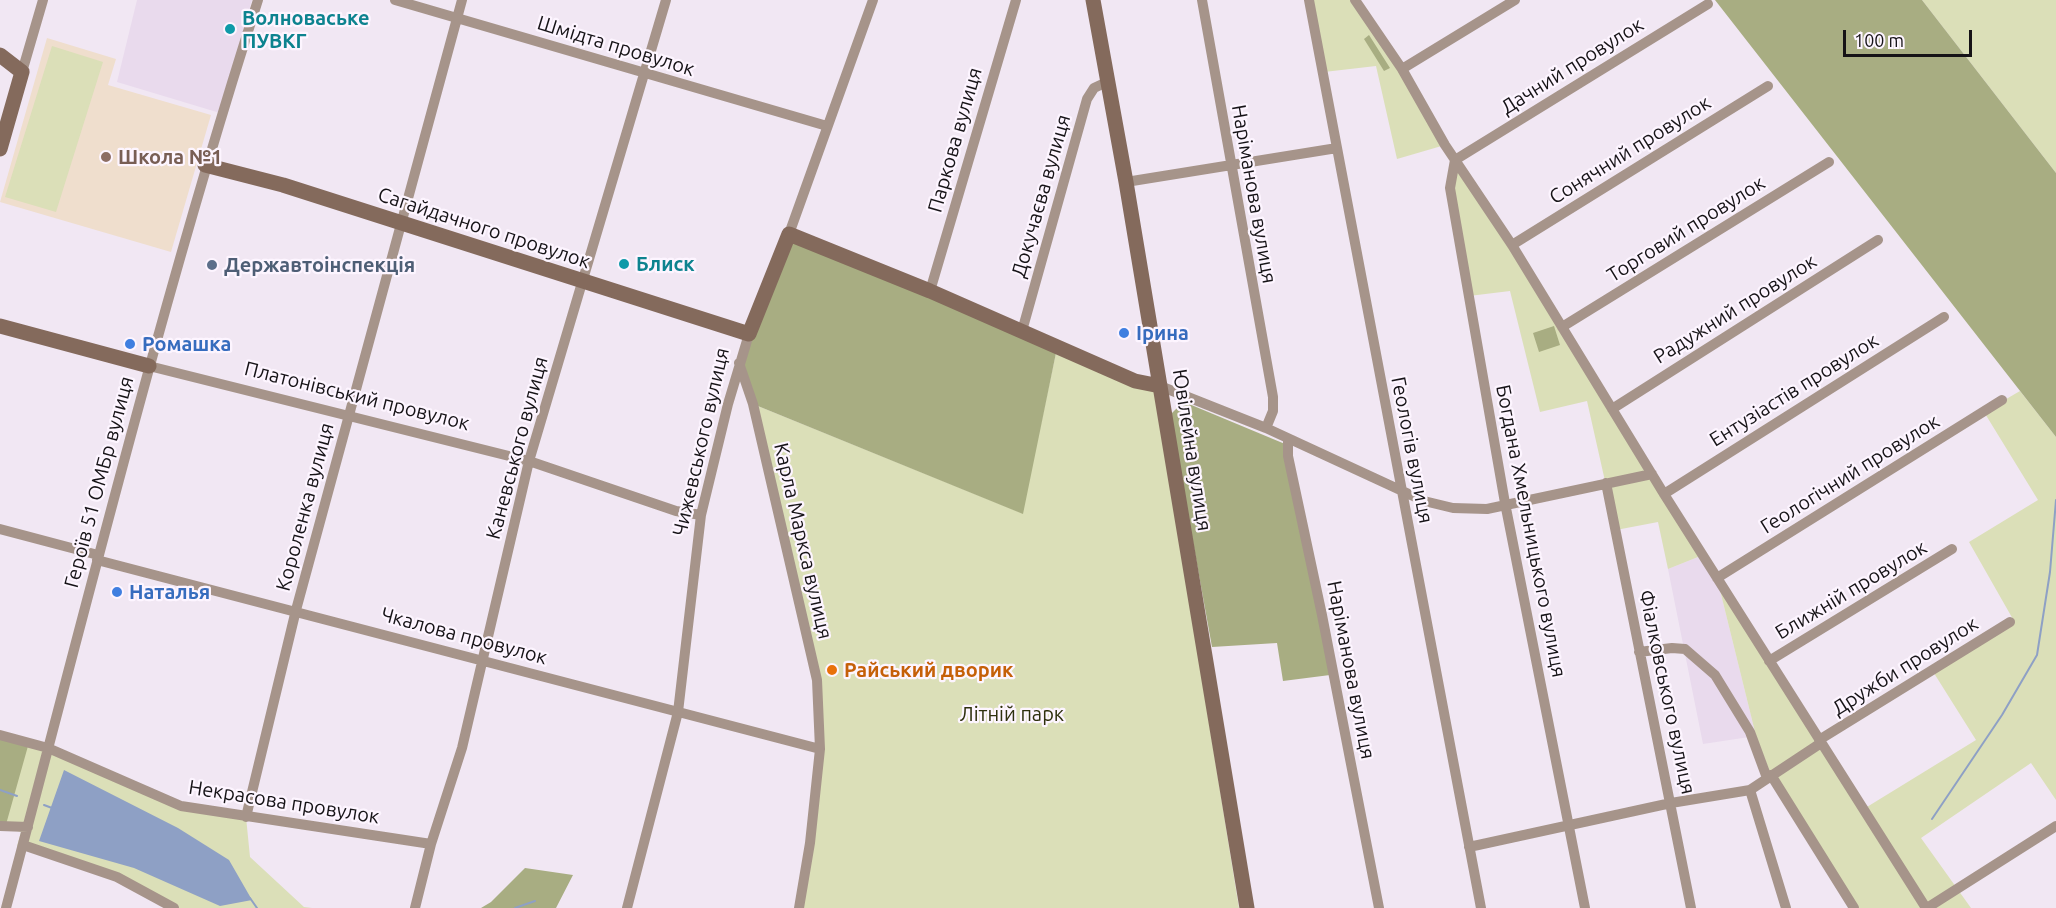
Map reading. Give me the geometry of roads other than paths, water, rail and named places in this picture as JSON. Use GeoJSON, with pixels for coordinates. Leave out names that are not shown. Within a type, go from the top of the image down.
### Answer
{"type":"FeatureCollection","features":[{"type":"Feature","properties":{"kind":"street"},"geometry":{"type":"LineString","coordinates":[[0,149],[43,0]]}},
{"type":"Feature","properties":{"kind":"street","name":"Героїв 51 ОМБр вулиця"},"geometry":{"type":"LineString","coordinates":[[6,908],[149,366],[205,165],[258,0]]}},
{"type":"Feature","properties":{"kind":"street","name":"Шмідта провулок"},"geometry":{"type":"LineString","coordinates":[[395,0],[827,126]]}},
{"type":"Feature","properties":{"kind":"street","name":"Короленка вулиця"},"geometry":{"type":"LineString","coordinates":[[246,817],[296,610],[399,223],[462,0]]}},
{"type":"Feature","properties":{"kind":"street","name":"Каневського вулиця"},"geometry":{"type":"LineString","coordinates":[[415,908],[431,844],[462,748],[529,461],[646,75],[666,0]]}},
{"type":"Feature","properties":{"kind":"street","name":"Чижевського вулиця"},"geometry":{"type":"LineString","coordinates":[[627,908],[678,712],[701,515],[739,363],[789,234],[873,0]]}},
{"type":"Feature","properties":{"kind":"street","name":"Паркова вулиця"},"geometry":{"type":"LineString","coordinates":[[930,291],[1016,0]]}},
{"type":"Feature","properties":{"kind":"street","name":"Ювілейна вулиця"},"geometry":{"type":"LineString","coordinates":[[1093,0],[1109,81],[1247,908]]}},
{"type":"Feature","properties":{"kind":"street","name":"Наріманова вулиця"},"geometry":{"type":"LineString","coordinates":[[1202,0],[1273,397],[1274,411],[1266,428]]}},
{"type":"Feature","properties":{"kind":"street","name":"Геологів вулиця"},"geometry":{"type":"LineString","coordinates":[[1309,0],[1481,908]]}},
{"type":"Feature","properties":{"kind":"street"},"geometry":{"type":"LineString","coordinates":[[1355,0],[1402,69],[1455,160],[1512,245],[1717,579],[1927,908],[2056,826]]}},
{"type":"Feature","properties":{"kind":"street"},"geometry":{"type":"LineString","coordinates":[[1402,69],[1515,0]]}},
{"type":"Feature","properties":{"kind":"street","name":"Дачний провулок"},"geometry":{"type":"LineString","coordinates":[[1455,160],[1708,4]]}},
{"type":"Feature","properties":{"kind":"street"},"geometry":{"type":"LineString","coordinates":[[0,55],[22,72]]}},
{"type":"Feature","properties":{"kind":"street","name":"Докучаєва вулиця"},"geometry":{"type":"LineString","coordinates":[[1022,331],[1087,99],[1094,88],[1109,81]]}},
{"type":"Feature","properties":{"kind":"street","name":"Сонячний провулок"},"geometry":{"type":"LineString","coordinates":[[1512,245],[1768,86]]}},
{"type":"Feature","properties":{"kind":"street"},"geometry":{"type":"LineString","coordinates":[[1126,182],[1337,148]]}},
{"type":"Feature","properties":{"kind":"street","name":"Богдана Хмельницького вулиця"},"geometry":{"type":"LineString","coordinates":[[1455,160],[1450,188],[1505,503],[1585,908]]}},
{"type":"Feature","properties":{"kind":"street","name":"Торговий провулок"},"geometry":{"type":"LineString","coordinates":[[1562,327],[1829,162]]}},
{"type":"Feature","properties":{"kind":"street","name":"Сагайдачного провулок"},"geometry":{"type":"LineString","coordinates":[[205,165],[283,185],[749,334]]}},
{"type":"Feature","properties":{"kind":"street"},"geometry":{"type":"LineString","coordinates":[[789,234],[930,291],[1135,381],[1160,386],[1266,428],[1424,501],[1453,508],[1487,509],[1505,503],[1652,474]]}},
{"type":"Feature","properties":{"kind":"street","name":"Радужний провулок"},"geometry":{"type":"LineString","coordinates":[[1612,409],[1878,240]]}},
{"type":"Feature","properties":{"kind":"street","name":"Ентузіастів провулок"},"geometry":{"type":"LineString","coordinates":[[1664,494],[1944,317]]}},
{"type":"Feature","properties":{"kind":"street","name":"Платонівський провулок"},"geometry":{"type":"LineString","coordinates":[[0,326],[149,366],[529,461],[676,511],[701,515]]}},
{"type":"Feature","properties":{"kind":"street","name":"Карла Маркса вулиця"},"geometry":{"type":"LineString","coordinates":[[739,363],[753,404],[817,680],[820,749],[810,843],[799,908]]}},
{"type":"Feature","properties":{"kind":"street","name":"Геологічний провулок"},"geometry":{"type":"LineString","coordinates":[[1717,579],[2002,400]]}},
{"type":"Feature","properties":{"kind":"street","name":"Наріманова вулиця"},"geometry":{"type":"LineString","coordinates":[[1288,440],[1288,456],[1323,615],[1379,908]]}},
{"type":"Feature","properties":{"kind":"street","name":"Фіалковського вулиця"},"geometry":{"type":"LineString","coordinates":[[1606,483],[1691,908]]}},
{"type":"Feature","properties":{"kind":"street","name":"Чкалова провулок"},"geometry":{"type":"LineString","coordinates":[[0,529],[98,558],[820,749]]}},
{"type":"Feature","properties":{"kind":"street","name":"Ближній провулок"},"geometry":{"type":"LineString","coordinates":[[1769,660],[1952,549]]}},
{"type":"Feature","properties":{"kind":"street","name":"Дружби провулок"},"geometry":{"type":"LineString","coordinates":[[1750,790],[1820,742],[2010,622]]}},
{"type":"Feature","properties":{"kind":"street"},"geometry":{"type":"LineString","coordinates":[[1639,652],[1672,648],[1685,649],[1714,675],[1750,732],[1769,777],[1854,908]]}},
{"type":"Feature","properties":{"kind":"street","name":"Некрасова провулок"},"geometry":{"type":"LineString","coordinates":[[0,735],[48,748],[181,806],[431,844]]}},
{"type":"Feature","properties":{"kind":"street"},"geometry":{"type":"LineString","coordinates":[[1469,847],[1671,803],[1750,790],[1786,908]]}},
{"type":"Feature","properties":{"kind":"street"},"geometry":{"type":"LineString","coordinates":[[0,826],[28,827]]}},
{"type":"Feature","properties":{"kind":"street"},"geometry":{"type":"LineString","coordinates":[[23,845],[117,877],[174,908]]}},
{"type":"Feature","properties":{"kind":"water"},"geometry":{"type":"Polygon","coordinates":[[[64,770],[178,828],[229,860],[252,900],[220,906],[134,868],[39,841],[64,770]]]}},
{"type":"Feature","properties":{"kind":"waterway"},"geometry":{"type":"LineString","coordinates":[[1932,819],[2002,715],[2037,655],[2050,572],[2056,500]]}},
{"type":"Feature","properties":{"kind":"waterway"},"geometry":{"type":"LineString","coordinates":[[0,790],[17,796]]}},
{"type":"Feature","properties":{"kind":"waterway"},"geometry":{"type":"LineString","coordinates":[[44,805],[52,808]]}},
{"type":"Feature","properties":{"kind":"waterway"},"geometry":{"type":"LineString","coordinates":[[250,898],[257,908]]}},
{"type":"Feature","properties":{"kind":"waterway"},"geometry":{"type":"LineString","coordinates":[[515,908],[535,901]]}},
{"type":"Feature","properties":{"kind":"place","name":"Волноваське ПУВКГ"},"geometry":{"type":"Point","coordinates":[230,29]}},
{"type":"Feature","properties":{"kind":"place","name":"Школа №1"},"geometry":{"type":"Point","coordinates":[106,157]}},
{"type":"Feature","properties":{"kind":"place","name":"Блиск"},"geometry":{"type":"Point","coordinates":[624,264]}},
{"type":"Feature","properties":{"kind":"place","name":"Державтоінспекція"},"geometry":{"type":"Point","coordinates":[212,265]}},
{"type":"Feature","properties":{"kind":"place","name":"Ірина"},"geometry":{"type":"Point","coordinates":[1124,333]}},
{"type":"Feature","properties":{"kind":"place","name":"Ромашка"},"geometry":{"type":"Point","coordinates":[130,344]}},
{"type":"Feature","properties":{"kind":"place","name":"Наталья"},"geometry":{"type":"Point","coordinates":[117,592]}},
{"type":"Feature","properties":{"kind":"place","name":"Райський дворик"},"geometry":{"type":"Point","coordinates":[832,670]}},
{"type":"Feature","properties":{"kind":"park label","name":"Літній парк"},"geometry":{"type":"Point","coordinates":[1012,714]}}]}
